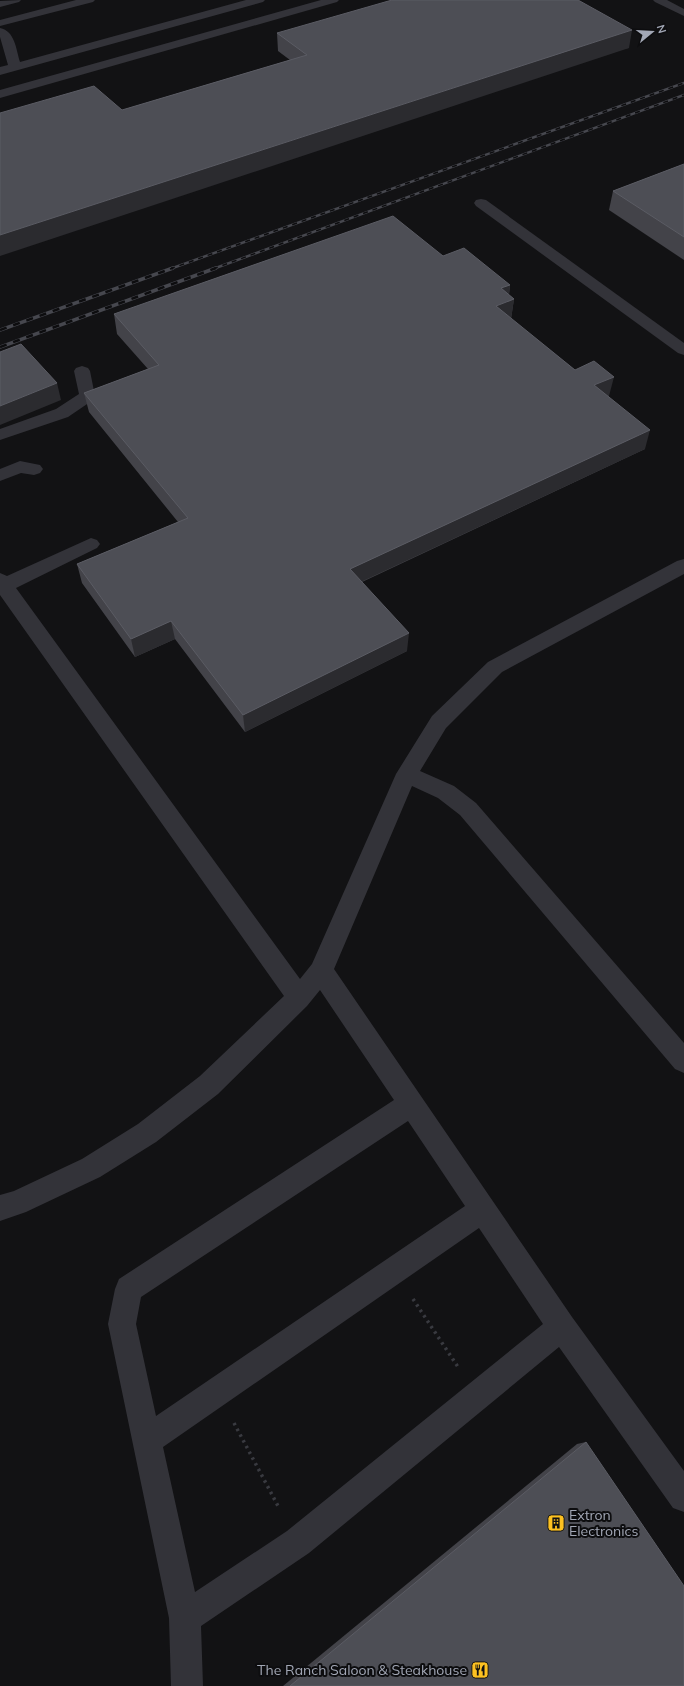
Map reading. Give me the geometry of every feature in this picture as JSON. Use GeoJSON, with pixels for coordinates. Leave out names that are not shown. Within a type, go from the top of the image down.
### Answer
{"type":"FeatureCollection","features":[{"type":"Feature","properties":{"kind":"lane"},"geometry":{"type":"LineString","coordinates":[[0,4],[15,0]]}},
{"type":"Feature","properties":{"kind":"lane"},"geometry":{"type":"LineString","coordinates":[[0,24],[89,0]]}},
{"type":"Feature","properties":{"kind":"lane"},"geometry":{"type":"LineString","coordinates":[[0,72],[259,0]]}},
{"type":"Feature","properties":{"kind":"lane"},"geometry":{"type":"LineString","coordinates":[[0,94],[333,0]]}},
{"type":"Feature","properties":{"kind":"lane"},"geometry":{"type":"LineString","coordinates":[[659,0],[684,13]]}},
{"type":"Feature","properties":{"kind":"lane"},"geometry":{"type":"LineString","coordinates":[[0,31],[7,38],[15,67]]}},
{"type":"Feature","properties":{"kind":"lane"},"geometry":{"type":"LineString","coordinates":[[481,203],[684,350]]}},
{"type":"Feature","properties":{"kind":"lane"},"geometry":{"type":"LineString","coordinates":[[0,435],[62,413],[88,396],[82,371]]}},
{"type":"Feature","properties":{"kind":"lane"},"geometry":{"type":"LineString","coordinates":[[0,475],[20,467],[34,469]]}},
{"type":"Feature","properties":{"kind":"lane"},"geometry":{"type":"LineString","coordinates":[[91,544],[2,585],[299,998]]}},
{"type":"Feature","properties":{"kind":"lane"},"geometry":{"type":"LineString","coordinates":[[0,1208],[16,1203],[91,1168],[147,1133],[208,1085],[299,998],[321,971],[407,774],[439,722],[495,666],[684,566]]}},
{"type":"Feature","properties":{"kind":"lane"},"geometry":{"type":"LineString","coordinates":[[407,774],[446,792],[468,810],[684,1061]]}},
{"type":"Feature","properties":{"kind":"lane"},"geometry":{"type":"LineString","coordinates":[[321,971],[562,1327],[684,1497]]}},
{"type":"Feature","properties":{"kind":"lane"},"geometry":{"type":"LineString","coordinates":[[187,1686],[185,1618],[122,1324],[128,1290],[410,1104]]}},
{"type":"Feature","properties":{"kind":"lane"},"geometry":{"type":"LineString","coordinates":[[147,1440],[482,1210]]}},
{"type":"Feature","properties":{"kind":"lane"},"geometry":{"type":"LineString","coordinates":[[185,1618],[298,1542],[562,1327]]}},
{"type":"Feature","properties":{"kind":"path"},"geometry":{"type":"LineString","coordinates":[[410,1293],[458,1367]]}},
{"type":"Feature","properties":{"kind":"path"},"geometry":{"type":"LineString","coordinates":[[233,1422],[278,1506]]}},
{"type":"Feature","properties":{"kind":"building"},"geometry":{"type":"Polygon","coordinates":[[[392,0],[578,0],[632,30],[0,235],[0,113],[94,86],[122,110],[307,55],[277,33],[392,0]]]}},
{"type":"Feature","properties":{"kind":"building"},"geometry":{"type":"Polygon","coordinates":[[[684,164],[684,237],[613,191],[684,164]]]}},
{"type":"Feature","properties":{"kind":"building"},"geometry":{"type":"Polygon","coordinates":[[[393,216],[443,256],[464,248],[510,285],[501,288],[514,299],[496,306],[575,370],[594,361],[614,377],[594,385],[650,430],[350,569],[409,633],[243,715],[171,621],[131,639],[77,564],[188,518],[84,393],[159,365],[114,314],[393,216]]]}},
{"type":"Feature","properties":{"kind":"building"},"geometry":{"type":"Polygon","coordinates":[[[21,344],[57,383],[0,406],[0,352],[21,344]]]}},
{"type":"Feature","properties":{"kind":"building","name":"Extron Electronics"},"geometry":{"type":"Polygon","coordinates":[[[586,1442],[684,1586],[684,1686],[290,1686],[586,1442]]]}},
{"type":"Feature","properties":{"kind":"railway"},"geometry":{"type":"LineString","coordinates":[[170,269],[684,83]]}},
{"type":"Feature","properties":{"kind":"railway"},"geometry":{"type":"LineString","coordinates":[[213,269],[684,95]]}},
{"type":"Feature","properties":{"kind":"railway"},"geometry":{"type":"LineString","coordinates":[[0,330],[173,268]]}},
{"type":"Feature","properties":{"kind":"railway"},"geometry":{"type":"LineString","coordinates":[[0,347],[216,268]]}},
{"type":"Feature","properties":{"kind":"place","name":"Extron Electronics"},"geometry":{"type":"Point","coordinates":[556,1523]}},
{"type":"Feature","properties":{"kind":"place","name":"The Ranch Saloon & Steakhouse"},"geometry":{"type":"Point","coordinates":[480,1670]}}]}
